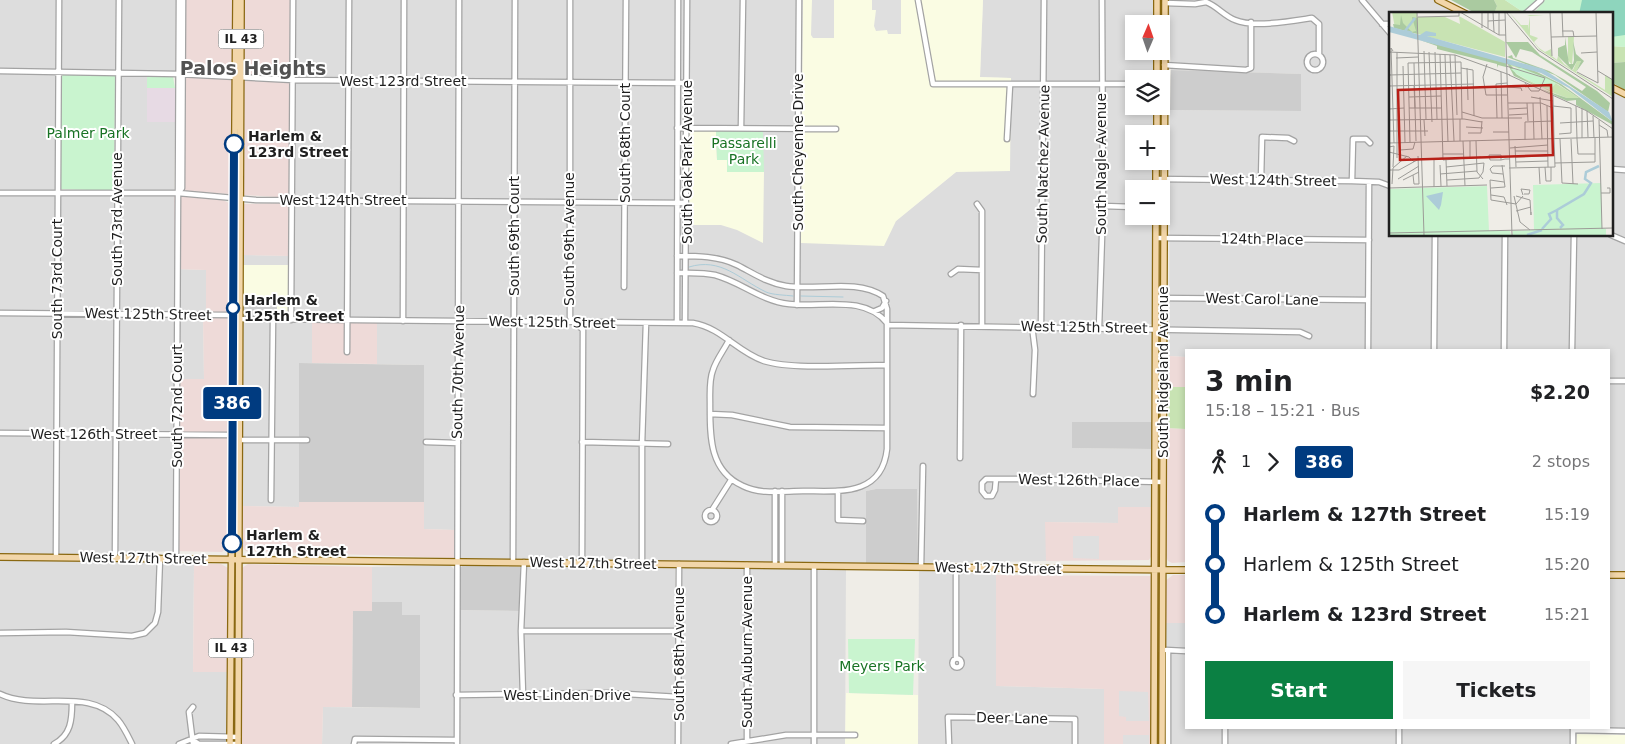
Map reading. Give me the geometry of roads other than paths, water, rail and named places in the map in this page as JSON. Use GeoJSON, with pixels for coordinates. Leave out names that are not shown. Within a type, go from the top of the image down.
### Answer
{"type":"FeatureCollection","features":[{"type":"Feature","properties":{"kind":"main road","name":"IL 43"},"geometry":{"type":"LineString","coordinates":[[230,741],[239,440],[241,199],[236,0]]}},
{"type":"Feature","properties":{"kind":"main road","name":"IL 43"},"geometry":{"type":"LineString","coordinates":[[238,742],[232,435],[234,198],[241,0]]}},
{"type":"Feature","properties":{"kind":"main road"},"geometry":{"type":"LineString","coordinates":[[1157,0],[1157,15]]}},
{"type":"Feature","properties":{"kind":"main road"},"geometry":{"type":"LineString","coordinates":[[1438,0],[1462,12]]}},
{"type":"Feature","properties":{"kind":"main road","name":"South Ridgeland Avenue"},"geometry":{"type":"LineString","coordinates":[[1164,70],[1165,2]]}},
{"type":"Feature","properties":{"kind":"main road"},"geometry":{"type":"LineString","coordinates":[[1612,88],[1625,94]]}},
{"type":"Feature","properties":{"kind":"main road","name":"South Ridgeland Avenue"},"geometry":{"type":"LineString","coordinates":[[1154,744],[1162,482],[1163,115]]}},
{"type":"Feature","properties":{"kind":"main road"},"geometry":{"type":"LineString","coordinates":[[1156,170],[1156,179]]}},
{"type":"Feature","properties":{"kind":"main road","name":"South Ridgeland Avenue"},"geometry":{"type":"LineString","coordinates":[[1156,225],[1155,481],[1158,569],[1165,650],[1162,744]]}},
{"type":"Feature","properties":{"kind":"main road","name":"West 127th Street"},"geometry":{"type":"LineString","coordinates":[[0,557],[1185,570]]}},
{"type":"Feature","properties":{"kind":"main road"},"geometry":{"type":"LineString","coordinates":[[1610,575],[1625,575]]}},
{"type":"Feature","properties":{"kind":"street","name":"South 73rd Court"},"geometry":{"type":"LineString","coordinates":[[56,557],[59,0]]}},
{"type":"Feature","properties":{"kind":"street","name":"South 73rd Avenue"},"geometry":{"type":"LineString","coordinates":[[115,558],[119,0]]}},
{"type":"Feature","properties":{"kind":"street","name":"South 72nd Court"},"geometry":{"type":"LineString","coordinates":[[176,559],[180,112],[178,0]]}},
{"type":"Feature","properties":{"kind":"street","name":"South 72nd Court"},"geometry":{"type":"LineString","coordinates":[[180,74],[183,0]]}},
{"type":"Feature","properties":{"kind":"street"},"geometry":{"type":"LineString","coordinates":[[291,320],[293,0]]}},
{"type":"Feature","properties":{"kind":"street"},"geometry":{"type":"LineString","coordinates":[[347,352],[349,0]]}},
{"type":"Feature","properties":{"kind":"street"},"geometry":{"type":"LineString","coordinates":[[403,320],[404,0]]}},
{"type":"Feature","properties":{"kind":"street","name":"South 70th Avenue"},"geometry":{"type":"LineString","coordinates":[[457,742],[460,321],[458,201],[459,0]]}},
{"type":"Feature","properties":{"kind":"street","name":"South 69th Court"},"geometry":{"type":"LineString","coordinates":[[513,562],[515,0]]}},
{"type":"Feature","properties":{"kind":"street","name":"South 69th Avenue"},"geometry":{"type":"LineString","coordinates":[[570,0],[570,317],[583,330],[582,563]]}},
{"type":"Feature","properties":{"kind":"street","name":"South 68th Court"},"geometry":{"type":"LineString","coordinates":[[624,287],[626,0]]}},
{"type":"Feature","properties":{"kind":"street"},"geometry":{"type":"LineString","coordinates":[[677,323],[678,0]]}},
{"type":"Feature","properties":{"kind":"street","name":"South Oak Park Avenue"},"geometry":{"type":"LineString","coordinates":[[685,323],[687,0]]}},
{"type":"Feature","properties":{"kind":"street"},"geometry":{"type":"LineString","coordinates":[[742,0],[742,128]]}},
{"type":"Feature","properties":{"kind":"street","name":"South Cheyenne Drive"},"geometry":{"type":"LineString","coordinates":[[797,305],[799,0]]}},
{"type":"Feature","properties":{"kind":"street"},"geometry":{"type":"LineString","coordinates":[[918,0],[933,84],[1125,84]]}},
{"type":"Feature","properties":{"kind":"street","name":"South Natchez Avenue"},"geometry":{"type":"LineString","coordinates":[[1041,328],[1044,0]]}},
{"type":"Feature","properties":{"kind":"street","name":"South Nagle Avenue"},"geometry":{"type":"LineString","coordinates":[[1099,328],[1102,206],[1102,0]]}},
{"type":"Feature","properties":{"kind":"street"},"geometry":{"type":"LineString","coordinates":[[1362,0],[1389,32]]}},
{"type":"Feature","properties":{"kind":"street"},"geometry":{"type":"LineString","coordinates":[[1527,12],[1541,0]]}},
{"type":"Feature","properties":{"kind":"street"},"geometry":{"type":"LineString","coordinates":[[1165,2],[1195,4],[1206,2],[1236,21],[1284,22],[1312,18],[1319,24],[1319,55]]}},
{"type":"Feature","properties":{"kind":"street"},"geometry":{"type":"LineString","coordinates":[[1531,12],[1532,8]]}},
{"type":"Feature","properties":{"kind":"street"},"geometry":{"type":"LineString","coordinates":[[1164,65],[1246,70],[1251,68],[1251,22]]}},
{"type":"Feature","properties":{"kind":"street"},"geometry":{"type":"LineString","coordinates":[[1382,24],[1389,24]]}},
{"type":"Feature","properties":{"kind":"street","name":"West 123rd Street"},"geometry":{"type":"LineString","coordinates":[[0,71],[118,72],[293,80],[687,84]]}},
{"type":"Feature","properties":{"kind":"street"},"geometry":{"type":"LineString","coordinates":[[1007,139],[1010,85]]}},
{"type":"Feature","properties":{"kind":"street"},"geometry":{"type":"LineString","coordinates":[[678,128],[836,129]]}},
{"type":"Feature","properties":{"kind":"street"},"geometry":{"type":"LineString","coordinates":[[1261,180],[1262,137],[1288,138],[1294,141]]}},
{"type":"Feature","properties":{"kind":"street"},"geometry":{"type":"LineString","coordinates":[[1352,181],[1353,139],[1366,139],[1370,143]]}},
{"type":"Feature","properties":{"kind":"street"},"geometry":{"type":"LineString","coordinates":[[1612,169],[1625,170]]}},
{"type":"Feature","properties":{"kind":"street","name":"West 124th Street"},"geometry":{"type":"LineString","coordinates":[[1156,179],[1352,181],[1389,186]]}},
{"type":"Feature","properties":{"kind":"street"},"geometry":{"type":"LineString","coordinates":[[1368,349],[1369,182]]}},
{"type":"Feature","properties":{"kind":"street","name":"West 124th Street"},"geometry":{"type":"LineString","coordinates":[[0,192],[178,193],[241,199],[292,200],[686,203]]}},
{"type":"Feature","properties":{"kind":"street"},"geometry":{"type":"LineString","coordinates":[[977,204],[982,211],[982,326]]}},
{"type":"Feature","properties":{"kind":"street"},"geometry":{"type":"LineString","coordinates":[[1102,206],[1125,207]]}},
{"type":"Feature","properties":{"kind":"street"},"geometry":{"type":"LineString","coordinates":[[1612,235],[1625,241]]}},
{"type":"Feature","properties":{"kind":"street"},"geometry":{"type":"LineString","coordinates":[[1434,349],[1435,236]]}},
{"type":"Feature","properties":{"kind":"street"},"geometry":{"type":"LineString","coordinates":[[1504,349],[1505,236]]}},
{"type":"Feature","properties":{"kind":"street"},"geometry":{"type":"LineString","coordinates":[[1572,349],[1574,236]]}},
{"type":"Feature","properties":{"kind":"street","name":"124th Place"},"geometry":{"type":"LineString","coordinates":[[1156,238],[1369,240]]}},
{"type":"Feature","properties":{"kind":"street"},"geometry":{"type":"LineString","coordinates":[[677,256],[721,259],[773,283],[798,287],[868,289],[883,296],[886,300],[887,324],[887,428],[886,454],[878,473],[859,488],[838,491],[749,489],[731,480],[718,465],[712,451],[710,414],[712,370],[729,340]]}},
{"type":"Feature","properties":{"kind":"street"},"geometry":{"type":"LineString","coordinates":[[951,274],[958,269],[982,270]]}},
{"type":"Feature","properties":{"kind":"street"},"geometry":{"type":"LineString","coordinates":[[677,273],[715,275],[764,298],[797,305],[856,305],[875,311],[887,324]]}},
{"type":"Feature","properties":{"kind":"street","name":"West Carol Lane"},"geometry":{"type":"LineString","coordinates":[[1156,298],[1368,300]]}},
{"type":"Feature","properties":{"kind":"street"},"geometry":{"type":"LineString","coordinates":[[875,311],[882,308],[886,300]]}},
{"type":"Feature","properties":{"kind":"street","name":"West 125th Street"},"geometry":{"type":"LineString","coordinates":[[0,313],[233,315],[240,319],[291,320],[685,323],[711,328],[751,355],[775,364],[887,364]]}},
{"type":"Feature","properties":{"kind":"street"},"geometry":{"type":"LineString","coordinates":[[272,500],[273,319]]}},
{"type":"Feature","properties":{"kind":"street"},"geometry":{"type":"LineString","coordinates":[[642,564],[642,444],[646,323]]}},
{"type":"Feature","properties":{"kind":"street","name":"West 125th Street"},"geometry":{"type":"LineString","coordinates":[[887,324],[1300,332],[1309,336]]}},
{"type":"Feature","properties":{"kind":"street"},"geometry":{"type":"LineString","coordinates":[[960,458],[961,326]]}},
{"type":"Feature","properties":{"kind":"street"},"geometry":{"type":"LineString","coordinates":[[1032,326],[1035,354],[1034,394]]}},
{"type":"Feature","properties":{"kind":"street"},"geometry":{"type":"LineString","coordinates":[[1610,381],[1625,381]]}},
{"type":"Feature","properties":{"kind":"street"},"geometry":{"type":"LineString","coordinates":[[710,414],[732,415],[790,427],[887,428]]}},
{"type":"Feature","properties":{"kind":"street","name":"West 126th Street"},"geometry":{"type":"LineString","coordinates":[[0,433],[232,435]]}},
{"type":"Feature","properties":{"kind":"street"},"geometry":{"type":"LineString","coordinates":[[232,435],[239,440],[307,440]]}},
{"type":"Feature","properties":{"kind":"street"},"geometry":{"type":"LineString","coordinates":[[426,442],[458,443]]}},
{"type":"Feature","properties":{"kind":"street"},"geometry":{"type":"LineString","coordinates":[[582,442],[668,444]]}},
{"type":"Feature","properties":{"kind":"street"},"geometry":{"type":"LineString","coordinates":[[921,567],[923,466]]}},
{"type":"Feature","properties":{"kind":"street","name":"West 126th Place"},"geometry":{"type":"LineString","coordinates":[[996,479],[1162,482]]}},
{"type":"Feature","properties":{"kind":"street"},"geometry":{"type":"LineString","coordinates":[[712,510],[731,480]]}},
{"type":"Feature","properties":{"kind":"street"},"geometry":{"type":"LineString","coordinates":[[775,491],[775,565]]}},
{"type":"Feature","properties":{"kind":"street"},"geometry":{"type":"LineString","coordinates":[[782,491],[782,565]]}},
{"type":"Feature","properties":{"kind":"street"},"geometry":{"type":"LineString","coordinates":[[838,491],[838,520],[863,521]]}},
{"type":"Feature","properties":{"kind":"street"},"geometry":{"type":"LineString","coordinates":[[0,633],[66,632],[132,636],[149,631],[155,622],[158,612],[160,558]]}},
{"type":"Feature","properties":{"kind":"street"},"geometry":{"type":"LineString","coordinates":[[523,695],[520,632],[524,562]]}},
{"type":"Feature","properties":{"kind":"street","name":"South 68th Avenue"},"geometry":{"type":"LineString","coordinates":[[678,744],[679,564]]}},
{"type":"Feature","properties":{"kind":"street","name":"South Auburn Avenue"},"geometry":{"type":"LineString","coordinates":[[747,565],[747,740]]}},
{"type":"Feature","properties":{"kind":"street"},"geometry":{"type":"LineString","coordinates":[[814,566],[814,744]]}},
{"type":"Feature","properties":{"kind":"street"},"geometry":{"type":"LineString","coordinates":[[956,567],[956,658]]}},
{"type":"Feature","properties":{"kind":"street"},"geometry":{"type":"LineString","coordinates":[[520,632],[679,632]]}},
{"type":"Feature","properties":{"kind":"street"},"geometry":{"type":"LineString","coordinates":[[1168,744],[1165,650],[1185,651]]}},
{"type":"Feature","properties":{"kind":"street"},"geometry":{"type":"LineString","coordinates":[[0,694],[25,702],[91,704],[112,714],[122,725],[132,744]]}},
{"type":"Feature","properties":{"kind":"street","name":"West Linden Drive"},"geometry":{"type":"LineString","coordinates":[[456,695],[609,694],[679,697]]}},
{"type":"Feature","properties":{"kind":"street"},"geometry":{"type":"LineString","coordinates":[[54,744],[63,738],[69,728],[72,717],[72,702]]}},
{"type":"Feature","properties":{"kind":"street"},"geometry":{"type":"LineString","coordinates":[[193,707],[189,712],[193,742]]}},
{"type":"Feature","properties":{"kind":"street","name":"Deer Lane"},"geometry":{"type":"LineString","coordinates":[[949,744],[948,717],[1075,719],[1075,744]]}},
{"type":"Feature","properties":{"kind":"street"},"geometry":{"type":"LineString","coordinates":[[1225,729],[1225,744]]}},
{"type":"Feature","properties":{"kind":"street"},"geometry":{"type":"LineString","coordinates":[[1399,729],[1399,744]]}},
{"type":"Feature","properties":{"kind":"street"},"geometry":{"type":"LineString","coordinates":[[1573,744],[1573,729],[1625,731]]}},
{"type":"Feature","properties":{"kind":"street"},"geometry":{"type":"LineString","coordinates":[[731,744],[747,740],[814,734],[855,734]]}},
{"type":"Feature","properties":{"kind":"street"},"geometry":{"type":"LineString","coordinates":[[179,744],[193,742],[199,736],[238,742]]}},
{"type":"Feature","properties":{"kind":"street"},"geometry":{"type":"LineString","coordinates":[[355,742],[457,742]]}},
{"type":"Feature","properties":{"kind":"waterway"},"geometry":{"type":"LineString","coordinates":[[689,267],[700,265],[720,267],[766,292],[793,296]]}},
{"type":"Feature","properties":{"kind":"waterway"},"geometry":{"type":"LineString","coordinates":[[801,296],[843,297]]}},
{"type":"Feature","properties":{"kind":"place","name":"Harlem & 123rd Street"},"geometry":{"type":"Point","coordinates":[234,144]}},
{"type":"Feature","properties":{"kind":"place","name":"Harlem & 125th Street"},"geometry":{"type":"Point","coordinates":[233,308]}},
{"type":"Feature","properties":{"kind":"place","name":"Harlem & 127th Street"},"geometry":{"type":"Point","coordinates":[232,543]}},
{"type":"Feature","properties":{"kind":"district","name":"Palos Heights"},"geometry":{"type":"Point","coordinates":[253,68]}},
{"type":"Feature","properties":{"kind":"park label","name":"Palmer Park"},"geometry":{"type":"Point","coordinates":[88,133]}},
{"type":"Feature","properties":{"kind":"park label","name":"Passarelli Park"},"geometry":{"type":"Point","coordinates":[744,152]}},
{"type":"Feature","properties":{"kind":"park label","name":"Meyers Park"},"geometry":{"type":"Point","coordinates":[882,666]}}]}
